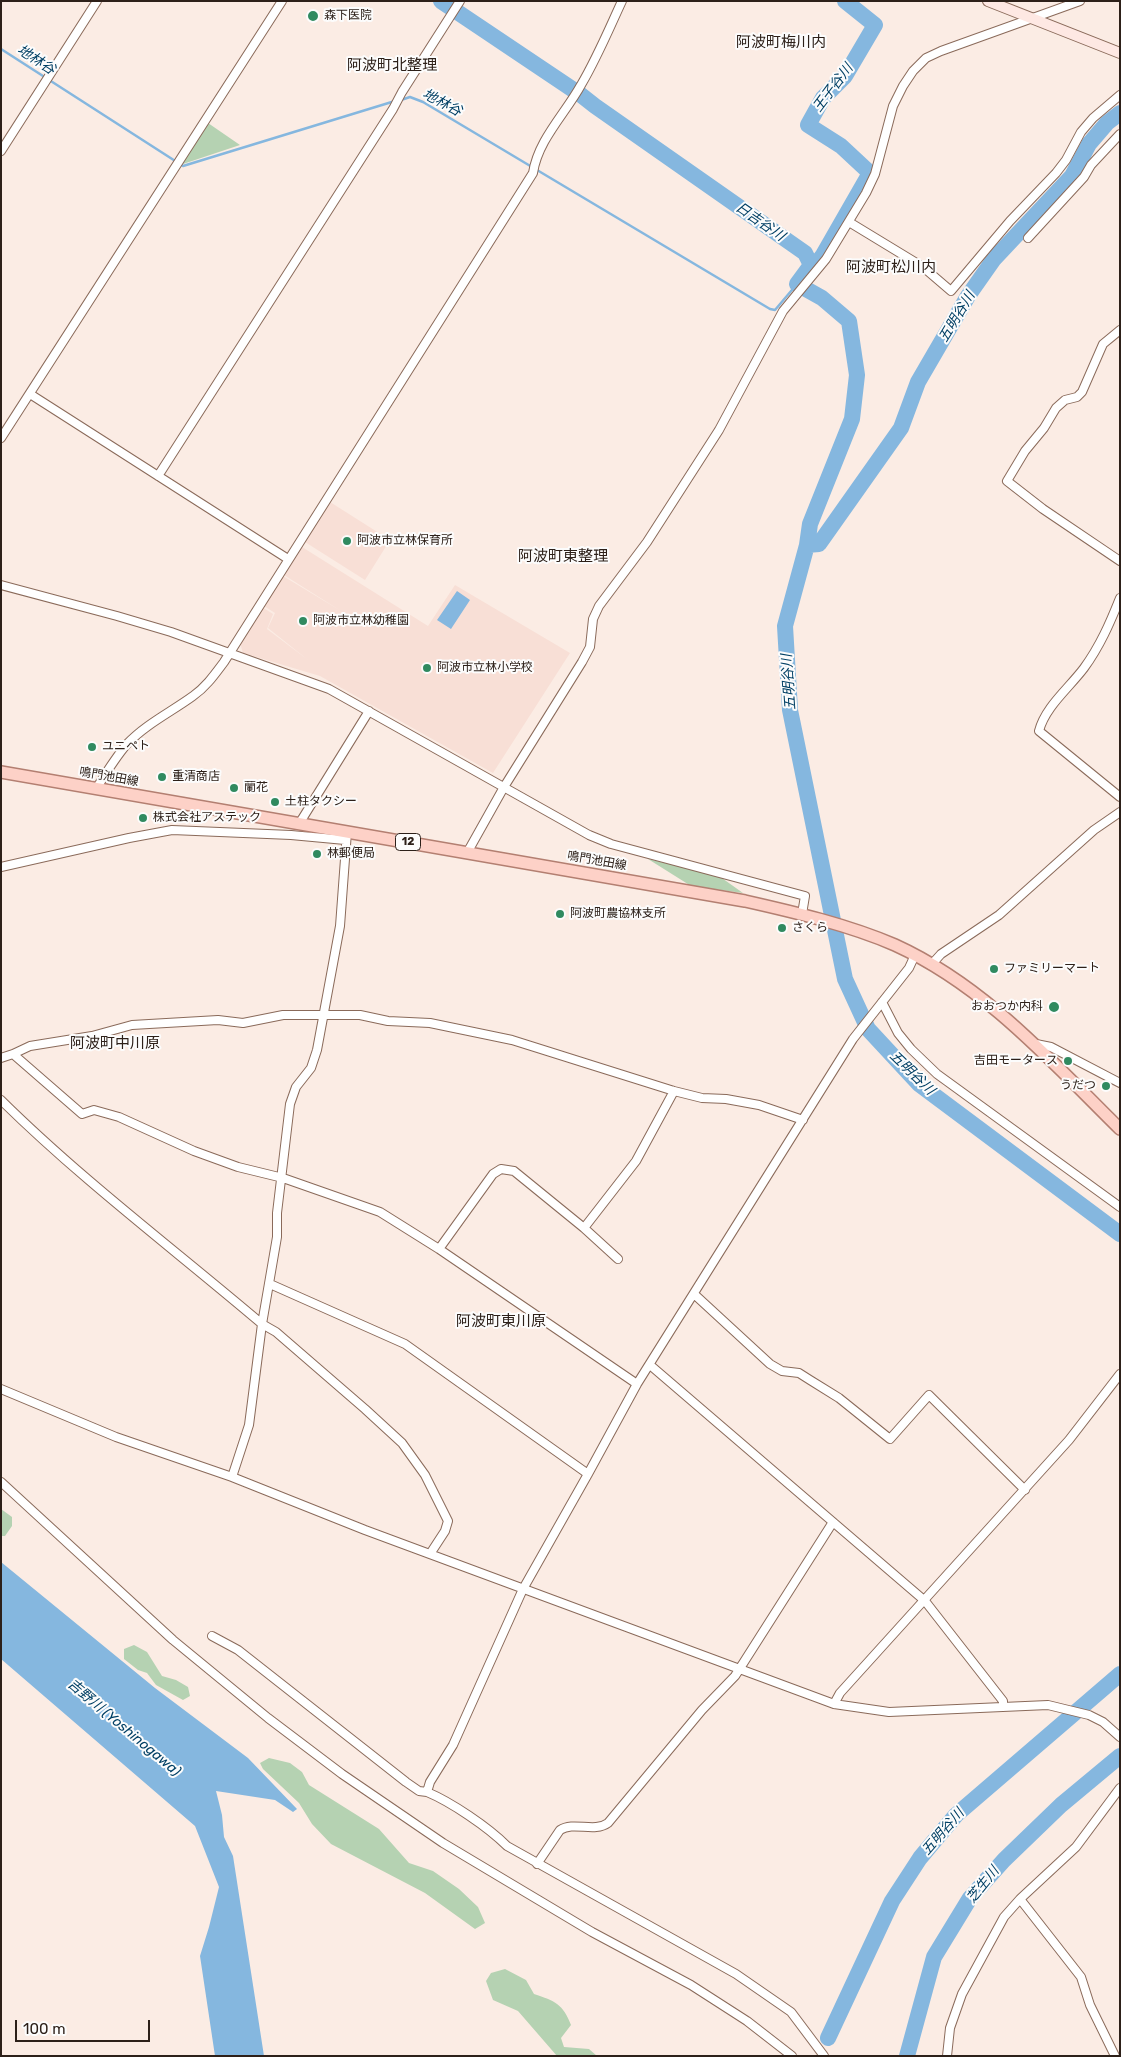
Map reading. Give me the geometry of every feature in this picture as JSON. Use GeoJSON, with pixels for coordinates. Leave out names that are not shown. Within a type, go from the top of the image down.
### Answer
{"type":"FeatureCollection","features":[{"type":"Feature","properties":{"kind":"main road","name":"鳴門池田線"},"geometry":{"type":"LineString","coordinates":[[1,772],[299,824],[346,836],[467,853],[745,901],[802,914],[893,944],[964,985],[1005,1016],[1120,1130]]}},
{"type":"Feature","properties":{"kind":"street"},"geometry":{"type":"LineString","coordinates":[[1,151],[97,1]]}},
{"type":"Feature","properties":{"kind":"street"},"geometry":{"type":"LineString","coordinates":[[1,438],[282,1]]}},
{"type":"Feature","properties":{"kind":"street"},"geometry":{"type":"LineString","coordinates":[[96,789],[112,763],[128,744],[153,723],[195,696],[209,681],[229,653],[534,168],[541,148],[580,87],[622,1]]}},
{"type":"Feature","properties":{"kind":"street"},"geometry":{"type":"LineString","coordinates":[[988,1],[1120,53]]}},
{"type":"Feature","properties":{"kind":"street"},"geometry":{"type":"LineString","coordinates":[[467,853],[504,788],[582,662],[590,647],[593,619],[599,606],[648,542],[719,430],[783,311],[820,268],[849,222],[875,174],[893,106],[913,71],[926,58],[1066,3],[1080,1]]}},
{"type":"Feature","properties":{"kind":"street"},"geometry":{"type":"LineString","coordinates":[[158,476],[459,3]]}},
{"type":"Feature","properties":{"kind":"street"},"geometry":{"type":"LineString","coordinates":[[849,222],[923,267],[951,291],[1010,221],[1056,173],[1066,160],[1081,132],[1093,118],[1120,95]]}},
{"type":"Feature","properties":{"kind":"street"},"geometry":{"type":"LineString","coordinates":[[1028,238],[1079,183],[1091,165],[1120,134]]}},
{"type":"Feature","properties":{"kind":"street"},"geometry":{"type":"LineString","coordinates":[[1120,330],[1103,344],[1082,392],[1077,397],[1065,400],[1056,408],[1044,428],[1025,451],[1007,481],[1043,510],[1120,561]]}},
{"type":"Feature","properties":{"kind":"street"},"geometry":{"type":"LineString","coordinates":[[30,394],[288,559]]}},
{"type":"Feature","properties":{"kind":"street"},"geometry":{"type":"LineString","coordinates":[[1,585],[117,616],[329,689],[589,835],[611,844],[805,896],[802,914]]}},
{"type":"Feature","properties":{"kind":"street"},"geometry":{"type":"LineString","coordinates":[[1120,598],[1102,640],[1084,668],[1042,719],[1040,731],[1120,797]]}},
{"type":"Feature","properties":{"kind":"street"},"geometry":{"type":"LineString","coordinates":[[299,824],[369,710]]}},
{"type":"Feature","properties":{"kind":"street"},"geometry":{"type":"LineString","coordinates":[[931,965],[941,954],[999,916],[1094,830],[1120,812]]}},
{"type":"Feature","properties":{"kind":"street"},"geometry":{"type":"LineString","coordinates":[[1,868],[129,838],[172,830],[346,836],[340,926],[317,1050],[311,1068],[296,1087],[290,1104],[270,1284],[262,1324],[250,1425],[232,1477]]}},
{"type":"Feature","properties":{"kind":"street"},"geometry":{"type":"LineString","coordinates":[[427,1792],[430,1782],[453,1745],[523,1589],[638,1384],[859,1032],[910,968],[915,955]]}},
{"type":"Feature","properties":{"kind":"street"},"geometry":{"type":"LineString","coordinates":[[880,1004],[898,1033],[937,1074],[1120,1208]]}},
{"type":"Feature","properties":{"kind":"street"},"geometry":{"type":"LineString","coordinates":[[1,1058],[30,1046],[92,1036],[132,1025],[218,1020],[243,1023],[283,1015],[360,1015],[388,1021],[430,1023],[479,1032],[512,1040],[674,1091],[702,1098],[726,1099],[759,1106],[803,1120]]}},
{"type":"Feature","properties":{"kind":"street"},"geometry":{"type":"LineString","coordinates":[[1033,1044],[1051,1048],[1120,1083]]}},
{"type":"Feature","properties":{"kind":"street"},"geometry":{"type":"LineString","coordinates":[[13,1054],[82,1114],[94,1110],[119,1118],[194,1151],[238,1166],[283,1178],[380,1212],[439,1248],[638,1384]]}},
{"type":"Feature","properties":{"kind":"street"},"geometry":{"type":"LineString","coordinates":[[584,1228],[636,1161],[674,1091]]}},
{"type":"Feature","properties":{"kind":"street"},"geometry":{"type":"LineString","coordinates":[[1,1100],[104,1192],[262,1324],[276,1332],[402,1443],[425,1475],[448,1521],[445,1531],[430,1554]]}},
{"type":"Feature","properties":{"kind":"street"},"geometry":{"type":"LineString","coordinates":[[439,1248],[492,1174],[501,1169],[514,1171],[584,1228],[618,1259]]}},
{"type":"Feature","properties":{"kind":"street"},"geometry":{"type":"LineString","coordinates":[[270,1284],[405,1344],[588,1474]]}},
{"type":"Feature","properties":{"kind":"street"},"geometry":{"type":"LineString","coordinates":[[694,1294],[770,1364],[782,1371],[799,1373],[839,1398],[890,1439],[929,1395],[1025,1490]]}},
{"type":"Feature","properties":{"kind":"street"},"geometry":{"type":"LineString","coordinates":[[650,1364],[925,1601],[1003,1701],[1004,1707]]}},
{"type":"Feature","properties":{"kind":"street"},"geometry":{"type":"LineString","coordinates":[[834,1704],[840,1693],[1069,1440],[1120,1374]]}},
{"type":"Feature","properties":{"kind":"street"},"geometry":{"type":"LineString","coordinates":[[1,1388],[116,1437],[232,1477],[364,1530],[834,1704],[889,1712],[1048,1705],[1089,1715],[1103,1722],[1119,1736]]}},
{"type":"Feature","properties":{"kind":"street"},"geometry":{"type":"LineString","coordinates":[[1,1482],[173,1640],[268,1718],[342,1774],[443,1843],[592,1932],[699,1990],[747,2021],[792,2056]]}},
{"type":"Feature","properties":{"kind":"street"},"geometry":{"type":"LineString","coordinates":[[537,1864],[560,1830],[565,1827],[602,1827],[608,1823],[702,1710],[740,1669],[833,1522]]}},
{"type":"Feature","properties":{"kind":"street"},"geometry":{"type":"LineString","coordinates":[[212,1636],[238,1650],[406,1782],[419,1790],[440,1797],[496,1836],[506,1846],[736,1974],[759,1989],[796,2016],[824,2056]]}},
{"type":"Feature","properties":{"kind":"street"},"geometry":{"type":"LineString","coordinates":[[947,2056],[950,2028],[962,1994],[1004,1917],[1020,1899],[1076,1848],[1120,1788]]}},
{"type":"Feature","properties":{"kind":"street"},"geometry":{"type":"LineString","coordinates":[[1020,1899],[1081,1977],[1090,2005],[1113,2055],[1120,2047]]}},
{"type":"Feature","properties":{"kind":"shaded area","name":"阿波市立林保育所"},"geometry":{"type":"Polygon","coordinates":[[[330,502],[390,540],[365,580],[305,542],[330,502]]]}},
{"type":"Feature","properties":{"kind":"shaded area","name":"阿波市立林小学校"},"geometry":{"type":"Polygon","coordinates":[[[302,547],[428,626],[455,585],[570,653],[493,773],[320,676],[243,653],[240,643],[262,607],[273,614],[267,629],[308,660],[268,628],[275,613],[264,606],[283,576],[341,611],[284,575],[302,547]]]}},
{"type":"Feature","properties":{"kind":"green space"},"geometry":{"type":"Polygon","coordinates":[[[208,123],[240,145],[183,164],[183,160],[208,123]]]}},
{"type":"Feature","properties":{"kind":"green space"},"geometry":{"type":"Polygon","coordinates":[[[648,859],[719,876],[743,893],[691,886],[648,859]]]}},
{"type":"Feature","properties":{"kind":"green space"},"geometry":{"type":"Polygon","coordinates":[[[1,1509],[12,1517],[12,1526],[5,1536],[1,1536],[1,1509]]]}},
{"type":"Feature","properties":{"kind":"green space"},"geometry":{"type":"Polygon","coordinates":[[[134,1645],[147,1652],[162,1676],[176,1680],[188,1687],[190,1696],[183,1700],[156,1685],[147,1673],[138,1670],[124,1659],[124,1649],[134,1645]]]}},
{"type":"Feature","properties":{"kind":"green space"},"geometry":{"type":"Polygon","coordinates":[[[269,1758],[290,1763],[302,1772],[309,1785],[379,1829],[409,1863],[433,1871],[459,1889],[478,1907],[485,1923],[475,1929],[425,1893],[331,1844],[312,1824],[299,1803],[263,1769],[260,1763],[269,1758]]]}},
{"type":"Feature","properties":{"kind":"green space"},"geometry":{"type":"Polygon","coordinates":[[[505,1969],[526,1980],[534,1994],[553,2001],[565,2012],[571,2025],[561,2038],[564,2047],[589,2049],[597,2056],[557,2056],[518,2011],[493,2000],[486,1981],[491,1973],[505,1969]]]}},
{"type":"Feature","properties":{"kind":"water"},"geometry":{"type":"Polygon","coordinates":[[[457,591],[470,600],[451,629],[437,620],[457,591]]]}},
{"type":"Feature","properties":{"kind":"water","name":"吉野川 (Yoshinogawa)"},"geometry":{"type":"Polygon","coordinates":[[[1,1562],[155,1688],[248,1758],[297,1809],[293,1812],[275,1800],[216,1791],[222,1815],[224,1837],[233,1856],[264,2056],[215,2056],[200,1956],[219,1887],[195,1826],[1,1659],[1,1562]]]}},
{"type":"Feature","properties":{"kind":"waterway","name":"五明谷川"},"geometry":{"type":"LineString","coordinates":[[441,1],[581,95],[805,253],[811,265],[797,284],[822,298],[849,321],[857,375],[852,419],[810,524],[807,545],[785,626],[790,710],[845,979],[868,1029],[919,1084],[1120,1234]]}},
{"type":"Feature","properties":{"kind":"waterway","name":"王子谷川"},"geometry":{"type":"LineString","coordinates":[[811,265],[817,263],[823,255],[870,173],[841,146],[808,125],[823,98],[845,76],[875,25],[845,1]]}},
{"type":"Feature","properties":{"kind":"waterway","name":"日吉谷川"},"geometry":{"type":"LineString","coordinates":[[457,13],[460,9]]}},
{"type":"Feature","properties":{"kind":"waterway","name":"地林谷"},"geometry":{"type":"LineString","coordinates":[[1,49],[183,166],[395,101]]}},
{"type":"Feature","properties":{"kind":"waterway","name":"地林谷"},"geometry":{"type":"LineString","coordinates":[[401,100],[410,97],[423,102],[770,309],[775,310],[797,284]]}},
{"type":"Feature","properties":{"kind":"waterway","name":"五明谷川"},"geometry":{"type":"LineString","coordinates":[[807,545],[819,544],[901,428],[918,382],[968,296],[994,259],[1072,176],[1089,144],[1107,123],[1120,113]]}},
{"type":"Feature","properties":{"kind":"waterway","name":"五明谷川"},"geometry":{"type":"LineString","coordinates":[[828,2038],[892,1901],[920,1858],[956,1815],[1120,1674]]}},
{"type":"Feature","properties":{"kind":"waterway","name":"芝生川"},"geometry":{"type":"LineString","coordinates":[[907,2056],[934,1957],[970,1898],[1004,1860],[1061,1805],[1120,1756]]}},
{"type":"Feature","properties":{"kind":"place","name":"森下医院"},"geometry":{"type":"Point","coordinates":[313,16]}},
{"type":"Feature","properties":{"kind":"place","name":"阿波市立林保育所"},"geometry":{"type":"Point","coordinates":[347,541]}},
{"type":"Feature","properties":{"kind":"place","name":"阿波市立林幼稚園"},"geometry":{"type":"Point","coordinates":[303,621]}},
{"type":"Feature","properties":{"kind":"place","name":"阿波市立林小学校"},"geometry":{"type":"Point","coordinates":[427,668]}},
{"type":"Feature","properties":{"kind":"place","name":"ユニペト"},"geometry":{"type":"Point","coordinates":[92,747]}},
{"type":"Feature","properties":{"kind":"place","name":"重清商店"},"geometry":{"type":"Point","coordinates":[162,777]}},
{"type":"Feature","properties":{"kind":"place","name":"蘭花"},"geometry":{"type":"Point","coordinates":[234,788]}},
{"type":"Feature","properties":{"kind":"place","name":"土柱タクシー"},"geometry":{"type":"Point","coordinates":[275,802]}},
{"type":"Feature","properties":{"kind":"place","name":"株式会社アステック"},"geometry":{"type":"Point","coordinates":[143,818]}},
{"type":"Feature","properties":{"kind":"place","name":"林郵便局"},"geometry":{"type":"Point","coordinates":[317,854]}},
{"type":"Feature","properties":{"kind":"place","name":"阿波町農協林支所"},"geometry":{"type":"Point","coordinates":[560,914]}},
{"type":"Feature","properties":{"kind":"place","name":"さくら"},"geometry":{"type":"Point","coordinates":[782,928]}},
{"type":"Feature","properties":{"kind":"place","name":"ファミリーマート"},"geometry":{"type":"Point","coordinates":[994,969]}},
{"type":"Feature","properties":{"kind":"place","name":"おおつか内科"},"geometry":{"type":"Point","coordinates":[1054,1007]}},
{"type":"Feature","properties":{"kind":"place","name":"吉田モータース"},"geometry":{"type":"Point","coordinates":[1068,1061]}},
{"type":"Feature","properties":{"kind":"place","name":"うだつ"},"geometry":{"type":"Point","coordinates":[1106,1086]}},
{"type":"Feature","properties":{"kind":"district","name":"阿波町梅川内"},"geometry":{"type":"Point","coordinates":[781,43]}},
{"type":"Feature","properties":{"kind":"district","name":"阿波町北整理"},"geometry":{"type":"Point","coordinates":[392,66]}},
{"type":"Feature","properties":{"kind":"district","name":"阿波町松川内"},"geometry":{"type":"Point","coordinates":[891,268]}},
{"type":"Feature","properties":{"kind":"district","name":"阿波町東整理"},"geometry":{"type":"Point","coordinates":[563,557]}},
{"type":"Feature","properties":{"kind":"district","name":"阿波町中川原"},"geometry":{"type":"Point","coordinates":[115,1044]}},
{"type":"Feature","properties":{"kind":"district","name":"阿波町東川原"},"geometry":{"type":"Point","coordinates":[501,1322]}}]}
